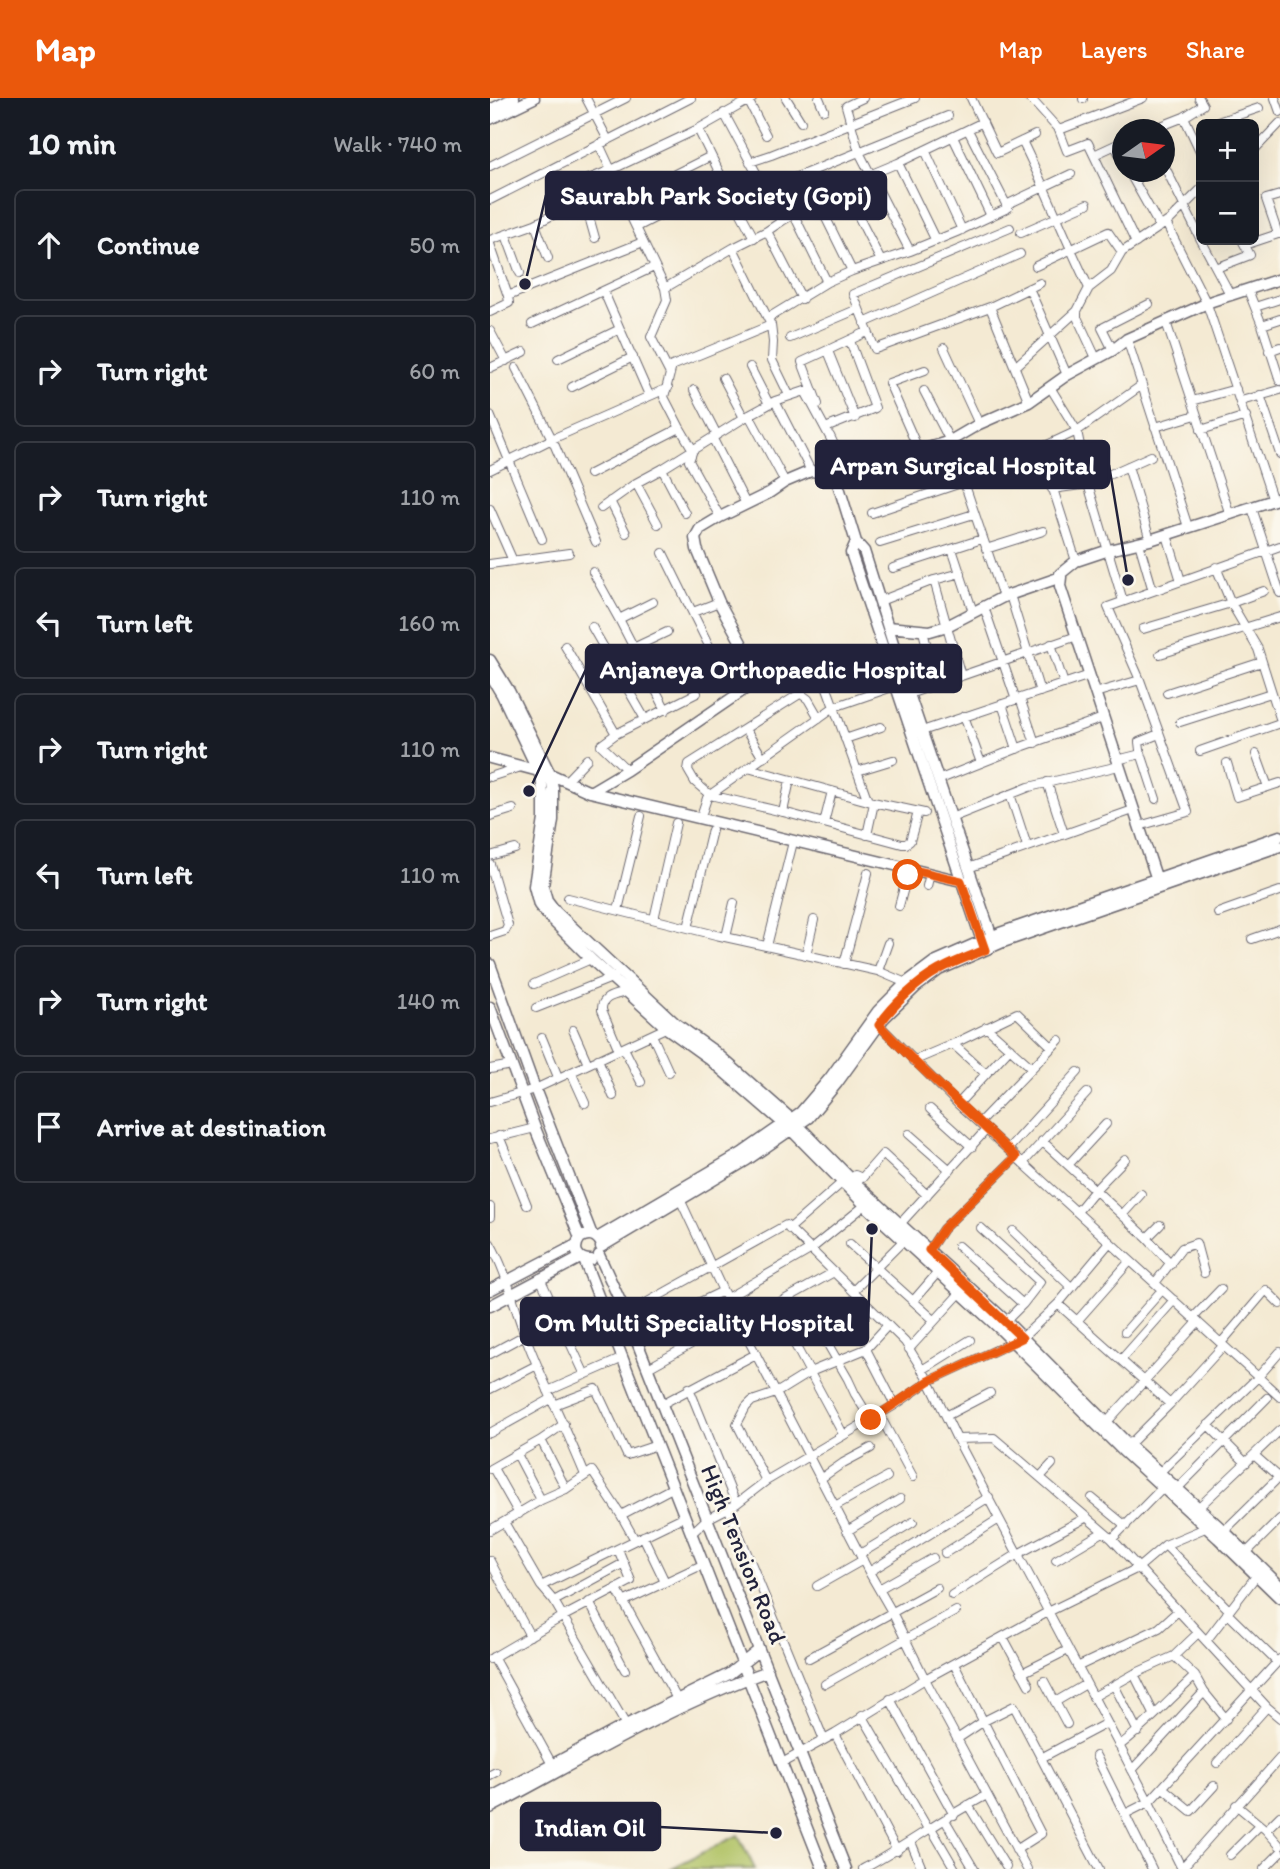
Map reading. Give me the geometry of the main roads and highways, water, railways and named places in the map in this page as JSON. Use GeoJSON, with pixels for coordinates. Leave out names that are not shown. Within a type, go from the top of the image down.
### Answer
{"type":"FeatureCollection","features":[{"type":"Feature","properties":{"kind":"place","name":"Saurabh Park Society (Gopi)"},"geometry":{"type":"Point","coordinates":[525,284]}},
{"type":"Feature","properties":{"kind":"place","name":"Arpan Surgical Hospital"},"geometry":{"type":"Point","coordinates":[1128,580]}},
{"type":"Feature","properties":{"kind":"place","name":"Anjaneya Orthopaedic Hospital"},"geometry":{"type":"Point","coordinates":[529,791]}},
{"type":"Feature","properties":{"kind":"place","name":"Om Multi Speciality Hospital"},"geometry":{"type":"Point","coordinates":[872,1229]}},
{"type":"Feature","properties":{"kind":"place","name":"Indian Oil"},"geometry":{"type":"Point","coordinates":[776,1833]}}]}
